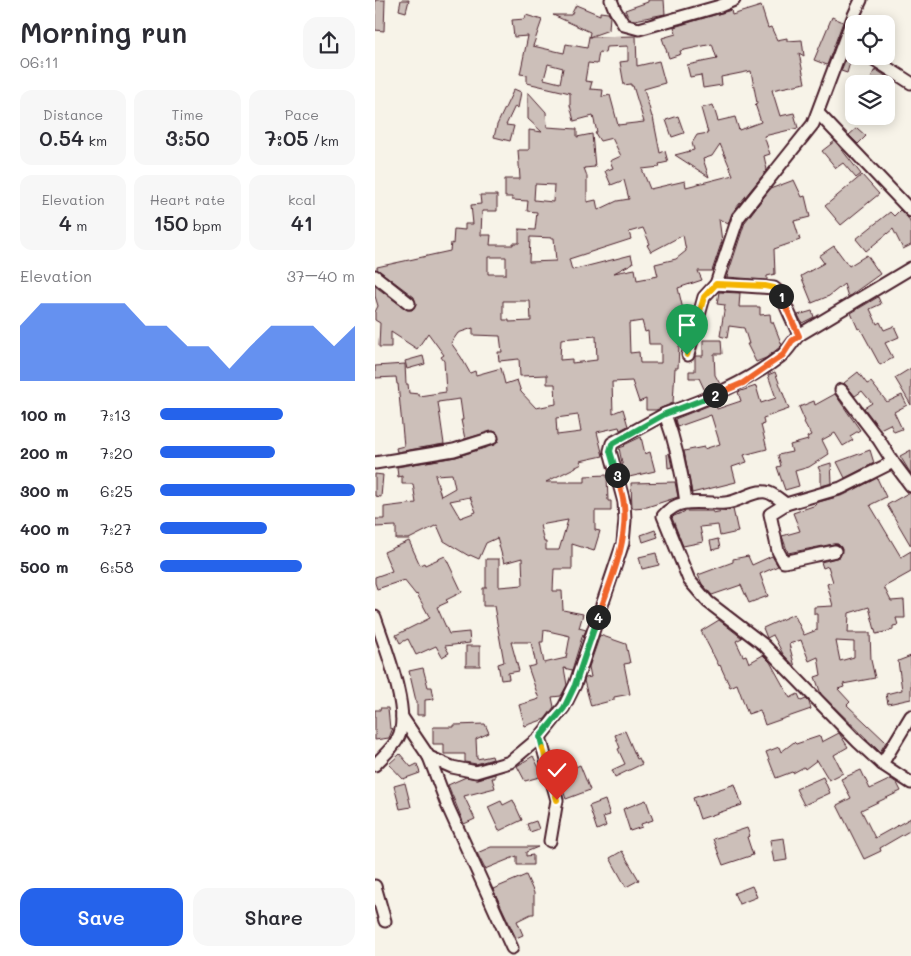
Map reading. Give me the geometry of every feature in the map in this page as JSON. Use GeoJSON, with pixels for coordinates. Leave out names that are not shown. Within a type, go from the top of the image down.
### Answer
{"type":"FeatureCollection","features":[{"type":"Feature","properties":{"kind":"street"},"geometry":{"type":"LineString","coordinates":[[611,0],[624,25],[639,30],[721,6],[734,0]]}},
{"type":"Feature","properties":{"kind":"street"},"geometry":{"type":"LineString","coordinates":[[857,15],[861,0]]}},
{"type":"Feature","properties":{"kind":"street"},"geometry":{"type":"LineString","coordinates":[[687,355],[704,297],[716,284],[738,218],[813,124],[845,53]]}},
{"type":"Feature","properties":{"kind":"street"},"geometry":{"type":"LineString","coordinates":[[883,65],[911,83]]}},
{"type":"Feature","properties":{"kind":"street"},"geometry":{"type":"LineString","coordinates":[[818,112],[911,211]]}},
{"type":"Feature","properties":{"kind":"street"},"geometry":{"type":"LineString","coordinates":[[429,757],[452,767],[476,772],[511,762],[540,737],[564,708],[575,685],[623,544],[624,502],[610,451],[612,444],[665,414],[743,383],[783,355],[792,341],[799,336],[911,268]]}},
{"type":"Feature","properties":{"kind":"street"},"geometry":{"type":"LineString","coordinates":[[375,276],[409,303]]}},
{"type":"Feature","properties":{"kind":"street"},"geometry":{"type":"LineString","coordinates":[[716,284],[774,288],[780,293],[799,336]]}},
{"type":"Feature","properties":{"kind":"street"},"geometry":{"type":"LineString","coordinates":[[841,390],[911,486]]}},
{"type":"Feature","properties":{"kind":"street"},"geometry":{"type":"LineString","coordinates":[[665,414],[679,458],[686,502]]}},
{"type":"Feature","properties":{"kind":"street"},"geometry":{"type":"LineString","coordinates":[[375,463],[454,450],[491,438]]}},
{"type":"Feature","properties":{"kind":"street"},"geometry":{"type":"LineString","coordinates":[[835,551],[784,562],[778,551],[770,514],[786,504],[841,488],[893,462]]}},
{"type":"Feature","properties":{"kind":"street"},"geometry":{"type":"LineString","coordinates":[[786,504],[768,492],[755,492],[726,503],[686,502],[669,508],[663,516],[689,580],[708,602],[764,645],[792,672],[831,716],[882,764],[911,783]]}},
{"type":"Feature","properties":{"kind":"street"},"geometry":{"type":"LineString","coordinates":[[375,617],[400,695],[402,717],[399,738],[375,764]]}},
{"type":"Feature","properties":{"kind":"street"},"geometry":{"type":"LineString","coordinates":[[882,764],[911,716]]}},
{"type":"Feature","properties":{"kind":"street"},"geometry":{"type":"LineString","coordinates":[[402,717],[429,757],[448,807],[512,948]]}},
{"type":"Feature","properties":{"kind":"street"},"geometry":{"type":"LineString","coordinates":[[540,737],[557,800],[550,841]]}},
{"type":"Feature","properties":{"kind":"street"},"geometry":{"type":"LineString","coordinates":[[375,886],[385,921]]}},
{"type":"Feature","properties":{"kind":"building"},"geometry":{"type":"Polygon","coordinates":[[[375,0],[385,0],[384,31],[375,30],[375,0]]]}},
{"type":"Feature","properties":{"kind":"building"},"geometry":{"type":"Polygon","coordinates":[[[401,0],[409,0],[406,12],[399,10],[401,0]]]}},
{"type":"Feature","properties":{"kind":"building"},"geometry":{"type":"Polygon","coordinates":[[[648,0],[664,0],[665,14],[635,20],[629,19],[625,10],[648,2],[648,0]]]}},
{"type":"Feature","properties":{"kind":"building"},"geometry":{"type":"Polygon","coordinates":[[[576,5],[600,15],[600,12],[608,13],[610,16],[609,30],[589,37],[590,32],[553,15],[571,15],[576,5]]]}},
{"type":"Feature","properties":{"kind":"building"},"geometry":{"type":"Polygon","coordinates":[[[761,6],[768,28],[771,27],[777,40],[787,38],[787,41],[802,40],[804,56],[799,53],[805,83],[772,90],[780,116],[794,113],[798,128],[764,136],[770,154],[764,156],[767,170],[732,213],[728,224],[719,219],[722,241],[712,271],[698,271],[702,280],[678,288],[684,314],[688,314],[683,346],[679,346],[678,368],[675,368],[673,403],[656,410],[646,410],[646,399],[639,402],[632,381],[612,382],[613,413],[623,409],[628,426],[620,430],[619,427],[597,432],[603,456],[580,461],[582,464],[546,482],[585,482],[585,476],[607,475],[608,501],[611,501],[611,511],[595,511],[595,530],[600,531],[594,551],[572,544],[572,569],[554,569],[553,591],[562,591],[563,610],[583,614],[579,628],[586,630],[583,637],[583,634],[572,670],[564,668],[567,685],[561,696],[552,697],[554,707],[545,719],[525,726],[519,705],[539,699],[528,667],[536,665],[531,642],[511,642],[519,671],[508,673],[509,679],[501,680],[498,664],[504,662],[494,606],[483,606],[483,588],[486,588],[486,559],[499,559],[499,587],[523,585],[522,558],[504,563],[497,538],[486,543],[479,559],[469,556],[444,541],[437,525],[409,539],[396,539],[396,526],[375,527],[375,519],[384,519],[384,507],[416,503],[413,484],[402,484],[402,476],[398,477],[397,467],[456,457],[494,445],[499,439],[497,433],[493,431],[465,439],[461,420],[463,420],[460,399],[438,402],[444,444],[397,452],[396,448],[404,446],[398,384],[396,377],[375,378],[375,366],[405,364],[406,384],[408,384],[409,393],[419,394],[419,396],[446,392],[444,361],[441,357],[444,355],[428,333],[417,349],[391,332],[391,347],[379,347],[380,323],[375,320],[375,312],[378,306],[375,286],[407,310],[412,310],[416,304],[414,297],[377,269],[377,267],[450,251],[451,243],[453,244],[454,229],[465,230],[465,224],[473,224],[471,205],[481,204],[480,195],[497,195],[497,211],[482,211],[481,235],[491,235],[490,245],[513,245],[513,243],[519,243],[519,229],[535,230],[537,212],[527,211],[528,201],[512,200],[512,197],[505,197],[505,179],[520,179],[518,150],[529,150],[529,130],[542,132],[528,119],[528,92],[546,112],[547,127],[577,129],[577,137],[592,134],[595,167],[584,168],[587,176],[587,202],[596,200],[598,210],[617,201],[629,199],[624,180],[611,185],[605,171],[613,168],[610,161],[621,156],[612,138],[600,141],[595,133],[597,132],[593,116],[574,121],[570,105],[570,93],[527,83],[527,75],[520,74],[528,36],[514,37],[512,20],[525,19],[526,15],[542,20],[533,46],[564,53],[566,44],[587,48],[589,37],[636,36],[637,66],[659,61],[665,83],[644,89],[653,117],[660,153],[665,151],[668,162],[659,164],[660,167],[642,169],[650,189],[685,181],[686,187],[733,175],[720,144],[712,156],[703,159],[709,177],[675,155],[694,150],[692,143],[697,135],[708,133],[701,108],[713,105],[718,121],[735,117],[739,130],[761,122],[755,104],[757,103],[751,71],[721,77],[722,85],[703,88],[701,75],[690,77],[687,65],[717,59],[712,44],[680,51],[681,54],[669,58],[662,38],[676,34],[674,27],[731,10],[732,15],[761,6]],[[628,46],[606,47],[605,53],[599,52],[597,64],[588,63],[585,81],[592,82],[590,89],[603,90],[602,97],[610,95],[618,125],[644,122],[633,86],[631,84],[624,85],[620,62],[628,61],[628,46]],[[548,64],[544,79],[560,83],[563,68],[548,64]],[[535,184],[534,200],[553,202],[554,185],[535,184]],[[643,228],[629,232],[631,239],[569,259],[572,270],[631,255],[633,263],[614,273],[635,269],[637,280],[658,276],[655,264],[676,259],[686,251],[683,235],[651,252],[647,245],[650,244],[643,228]],[[530,237],[529,262],[556,261],[554,238],[530,237]],[[488,257],[488,274],[506,274],[506,257],[488,257]],[[503,301],[503,320],[509,320],[509,322],[531,321],[530,301],[503,301]],[[642,321],[629,323],[630,353],[639,352],[640,363],[661,363],[661,344],[649,344],[648,331],[645,332],[642,321]],[[473,328],[458,333],[451,343],[470,373],[475,371],[476,375],[501,368],[505,384],[517,380],[521,392],[536,408],[556,404],[555,384],[547,384],[547,375],[520,376],[519,359],[499,361],[498,352],[502,352],[500,336],[473,335],[473,328]],[[596,336],[561,339],[560,360],[572,359],[572,363],[597,360],[596,336]],[[578,415],[556,418],[557,435],[581,432],[578,415]],[[452,474],[435,475],[441,496],[455,488],[452,474]],[[470,497],[450,501],[460,518],[476,512],[470,497]],[[568,520],[540,525],[544,542],[546,542],[546,550],[559,550],[568,520]],[[544,630],[543,642],[540,642],[544,663],[566,658],[570,636],[544,630]]]}},
{"type":"Feature","properties":{"kind":"building"},"geometry":{"type":"Polygon","coordinates":[[[832,17],[843,22],[827,65],[814,60],[832,17]]]}},
{"type":"Feature","properties":{"kind":"building"},"geometry":{"type":"Polygon","coordinates":[[[845,61],[845,65],[849,65],[847,73],[841,71],[845,61]]]}},
{"type":"Feature","properties":{"kind":"building"},"geometry":{"type":"Polygon","coordinates":[[[875,69],[884,75],[872,75],[875,69]]]}},
{"type":"Feature","properties":{"kind":"building"},"geometry":{"type":"Polygon","coordinates":[[[514,89],[521,92],[518,108],[515,106],[506,125],[514,126],[510,141],[494,137],[497,125],[514,89]]]}},
{"type":"Feature","properties":{"kind":"building"},"geometry":{"type":"Polygon","coordinates":[[[678,116],[684,133],[672,137],[666,120],[678,116]]]}},
{"type":"Feature","properties":{"kind":"building"},"geometry":{"type":"Polygon","coordinates":[[[857,128],[866,136],[858,144],[849,135],[857,128]]]}},
{"type":"Feature","properties":{"kind":"building"},"geometry":{"type":"Polygon","coordinates":[[[835,141],[861,174],[856,178],[843,163],[836,168],[822,151],[835,141]]]}},
{"type":"Feature","properties":{"kind":"building"},"geometry":{"type":"Polygon","coordinates":[[[862,175],[879,194],[841,225],[825,206],[862,175]]]}},
{"type":"Feature","properties":{"kind":"building"},"geometry":{"type":"Polygon","coordinates":[[[794,180],[802,197],[805,196],[810,217],[794,221],[800,240],[774,249],[775,274],[767,276],[767,280],[727,277],[745,222],[770,189],[794,180]]]}},
{"type":"Feature","properties":{"kind":"building"},"geometry":{"type":"Polygon","coordinates":[[[900,210],[911,224],[911,245],[903,249],[893,229],[866,251],[856,239],[890,212],[894,216],[900,210]]]}},
{"type":"Feature","properties":{"kind":"building"},"geometry":{"type":"Polygon","coordinates":[[[834,246],[849,266],[867,255],[880,274],[848,297],[844,284],[829,296],[812,303],[801,276],[824,263],[819,256],[834,246]]]}},
{"type":"Feature","properties":{"kind":"building"},"geometry":{"type":"Polygon","coordinates":[[[719,292],[740,293],[739,307],[760,307],[760,315],[770,314],[771,322],[773,322],[782,345],[766,358],[756,362],[747,344],[749,344],[744,328],[729,326],[727,338],[720,336],[725,305],[717,304],[719,292]]]}},
{"type":"Feature","properties":{"kind":"building"},"geometry":{"type":"Polygon","coordinates":[[[878,297],[881,304],[870,309],[877,324],[880,322],[884,330],[894,326],[899,337],[885,343],[893,358],[880,365],[860,328],[858,329],[851,313],[878,297]]]}},
{"type":"Feature","properties":{"kind":"building"},"geometry":{"type":"Polygon","coordinates":[[[812,311],[814,317],[802,323],[798,315],[812,311]]]}},
{"type":"Feature","properties":{"kind":"building"},"geometry":{"type":"Polygon","coordinates":[[[703,340],[721,340],[722,354],[714,354],[715,375],[720,384],[705,391],[699,378],[689,378],[689,371],[695,371],[695,356],[703,356],[703,340]]]}},
{"type":"Feature","properties":{"kind":"building"},"geometry":{"type":"Polygon","coordinates":[[[423,356],[425,364],[407,369],[405,361],[423,356]]]}},
{"type":"Feature","properties":{"kind":"building"},"geometry":{"type":"Polygon","coordinates":[[[911,368],[911,405],[895,378],[911,368]]]}},
{"type":"Feature","properties":{"kind":"building"},"geometry":{"type":"Polygon","coordinates":[[[775,372],[789,409],[763,418],[764,424],[761,425],[767,449],[744,455],[747,462],[732,467],[736,482],[692,493],[684,451],[704,447],[704,449],[720,444],[711,415],[677,427],[675,419],[715,403],[717,409],[741,401],[738,392],[756,386],[761,403],[776,398],[768,375],[775,372]]]}},
{"type":"Feature","properties":{"kind":"building"},"geometry":{"type":"Polygon","coordinates":[[[858,372],[867,384],[871,382],[887,402],[902,395],[907,405],[894,412],[902,429],[894,432],[890,424],[880,429],[864,408],[872,403],[862,391],[855,396],[844,383],[858,372]]]}},
{"type":"Feature","properties":{"kind":"building"},"geometry":{"type":"Polygon","coordinates":[[[835,394],[860,430],[850,436],[853,440],[843,446],[835,433],[822,440],[829,454],[809,467],[795,471],[799,486],[785,490],[777,467],[781,466],[778,455],[792,452],[790,445],[808,440],[807,437],[811,435],[799,407],[814,401],[815,405],[835,394]]]}},
{"type":"Feature","properties":{"kind":"building"},"geometry":{"type":"Polygon","coordinates":[[[641,437],[645,454],[650,452],[655,471],[625,478],[619,448],[641,437]]]}},
{"type":"Feature","properties":{"kind":"building"},"geometry":{"type":"Polygon","coordinates":[[[870,450],[874,463],[845,478],[837,462],[870,450]]]}},
{"type":"Feature","properties":{"kind":"building"},"geometry":{"type":"Polygon","coordinates":[[[911,450],[911,474],[900,456],[911,450]]]}},
{"type":"Feature","properties":{"kind":"building"},"geometry":{"type":"Polygon","coordinates":[[[669,453],[672,467],[668,468],[667,454],[669,453]]]}},
{"type":"Feature","properties":{"kind":"building"},"geometry":{"type":"Polygon","coordinates":[[[831,463],[832,483],[821,486],[821,473],[818,467],[831,463]]]}},
{"type":"Feature","properties":{"kind":"building"},"geometry":{"type":"Polygon","coordinates":[[[375,474],[383,475],[381,497],[375,496],[375,474]]]}},
{"type":"Feature","properties":{"kind":"building"},"geometry":{"type":"Polygon","coordinates":[[[877,478],[886,497],[870,505],[901,557],[911,551],[911,572],[884,587],[891,601],[904,600],[905,618],[896,618],[898,625],[893,626],[893,630],[876,634],[869,607],[849,613],[848,633],[870,633],[871,660],[875,678],[843,684],[844,687],[838,689],[850,702],[847,705],[886,742],[880,752],[821,694],[815,677],[821,675],[818,657],[809,661],[801,640],[789,644],[795,667],[783,654],[773,635],[767,638],[763,628],[794,614],[804,635],[817,630],[817,614],[814,614],[814,607],[833,606],[827,584],[833,582],[828,566],[823,568],[821,562],[840,557],[842,549],[838,544],[833,544],[788,553],[782,536],[800,531],[793,513],[816,505],[819,502],[844,495],[877,478]],[[836,641],[840,661],[854,657],[854,642],[836,641]]]}},
{"type":"Feature","properties":{"kind":"building"},"geometry":{"type":"Polygon","coordinates":[[[675,482],[678,497],[647,507],[632,508],[631,483],[675,482]]]}},
{"type":"Feature","properties":{"kind":"building"},"geometry":{"type":"Polygon","coordinates":[[[911,493],[911,546],[887,505],[911,493]]]}},
{"type":"Feature","properties":{"kind":"building"},"geometry":{"type":"Polygon","coordinates":[[[733,509],[738,532],[720,536],[718,525],[700,527],[703,542],[683,546],[672,518],[674,516],[686,511],[713,511],[713,513],[733,509]]]}},
{"type":"Feature","properties":{"kind":"building"},"geometry":{"type":"Polygon","coordinates":[[[655,530],[658,537],[643,542],[641,535],[655,530]]]}},
{"type":"Feature","properties":{"kind":"building"},"geometry":{"type":"Polygon","coordinates":[[[718,539],[720,548],[712,550],[710,541],[718,539]]]}},
{"type":"Feature","properties":{"kind":"building"},"geometry":{"type":"Polygon","coordinates":[[[409,541],[420,565],[424,563],[425,565],[445,556],[462,592],[437,607],[449,634],[469,632],[470,643],[445,646],[449,653],[442,657],[436,646],[416,655],[408,639],[400,643],[396,635],[430,618],[417,594],[404,580],[377,589],[375,583],[375,577],[392,571],[384,552],[409,541]]]}},
{"type":"Feature","properties":{"kind":"building"},"geometry":{"type":"Polygon","coordinates":[[[656,553],[659,565],[642,569],[639,557],[656,553]]]}},
{"type":"Feature","properties":{"kind":"building"},"geometry":{"type":"Polygon","coordinates":[[[748,556],[752,565],[772,556],[778,566],[760,574],[768,596],[749,603],[741,585],[712,595],[702,584],[698,575],[733,562],[733,559],[748,556]]]}},
{"type":"Feature","properties":{"kind":"building"},"geometry":{"type":"Polygon","coordinates":[[[719,620],[742,638],[736,641],[743,656],[746,655],[749,663],[763,655],[770,662],[790,698],[798,694],[801,701],[806,699],[809,702],[811,709],[765,725],[760,710],[748,714],[737,684],[730,687],[701,631],[719,620]]]}},
{"type":"Feature","properties":{"kind":"building"},"geometry":{"type":"Polygon","coordinates":[[[600,635],[626,644],[630,663],[624,664],[630,694],[614,697],[614,700],[591,706],[584,681],[585,678],[591,677],[589,667],[600,635]]]}},
{"type":"Feature","properties":{"kind":"building"},"geometry":{"type":"Polygon","coordinates":[[[466,646],[480,646],[480,666],[466,666],[466,646]]]}},
{"type":"Feature","properties":{"kind":"building"},"geometry":{"type":"Polygon","coordinates":[[[911,656],[911,699],[888,704],[886,694],[902,690],[898,661],[911,656]]]}},
{"type":"Feature","properties":{"kind":"building"},"geometry":{"type":"Polygon","coordinates":[[[423,668],[428,687],[432,687],[434,699],[425,700],[425,715],[417,715],[417,701],[409,671],[423,668]]]}},
{"type":"Feature","properties":{"kind":"building"},"geometry":{"type":"Polygon","coordinates":[[[380,708],[388,708],[390,729],[393,728],[389,738],[375,740],[375,710],[380,710],[380,708]]]}},
{"type":"Feature","properties":{"kind":"building"},"geometry":{"type":"Polygon","coordinates":[[[485,724],[489,733],[476,739],[477,759],[492,756],[493,759],[476,764],[465,762],[465,754],[444,754],[444,744],[433,744],[433,727],[485,724]]]}},
{"type":"Feature","properties":{"kind":"building"},"geometry":{"type":"Polygon","coordinates":[[[625,731],[637,759],[639,758],[642,764],[615,777],[612,770],[625,764],[618,749],[620,748],[615,735],[625,731]]]}},
{"type":"Feature","properties":{"kind":"building"},"geometry":{"type":"Polygon","coordinates":[[[839,733],[848,747],[834,755],[843,773],[829,780],[817,760],[805,769],[804,767],[793,773],[776,778],[766,752],[779,747],[781,752],[794,742],[796,744],[820,736],[822,742],[839,733]]]}},
{"type":"Feature","properties":{"kind":"building"},"geometry":{"type":"Polygon","coordinates":[[[400,754],[411,767],[417,764],[420,773],[403,779],[389,764],[400,754]]]}},
{"type":"Feature","properties":{"kind":"building"},"geometry":{"type":"Polygon","coordinates":[[[533,756],[543,776],[525,781],[517,766],[533,756]]]}},
{"type":"Feature","properties":{"kind":"building"},"geometry":{"type":"Polygon","coordinates":[[[580,765],[590,790],[566,799],[558,775],[580,765]]]}},
{"type":"Feature","properties":{"kind":"building"},"geometry":{"type":"Polygon","coordinates":[[[861,770],[870,789],[891,779],[897,783],[901,791],[861,810],[875,838],[911,818],[911,830],[880,848],[881,851],[864,859],[837,805],[851,798],[841,779],[861,770]]]}},
{"type":"Feature","properties":{"kind":"building"},"geometry":{"type":"Polygon","coordinates":[[[495,774],[495,778],[492,778],[495,788],[464,796],[475,819],[464,824],[448,785],[466,777],[478,779],[495,774]]]}},
{"type":"Feature","properties":{"kind":"building"},"geometry":{"type":"Polygon","coordinates":[[[823,777],[830,793],[804,805],[796,789],[823,777]]]}},
{"type":"Feature","properties":{"kind":"building"},"geometry":{"type":"Polygon","coordinates":[[[405,783],[411,807],[400,809],[394,786],[405,783]]]}},
{"type":"Feature","properties":{"kind":"building"},"geometry":{"type":"Polygon","coordinates":[[[735,784],[742,805],[700,819],[693,798],[735,784]]]}},
{"type":"Feature","properties":{"kind":"building"},"geometry":{"type":"Polygon","coordinates":[[[513,800],[522,820],[499,831],[488,807],[501,801],[503,805],[513,800]]]}},
{"type":"Feature","properties":{"kind":"building"},"geometry":{"type":"Polygon","coordinates":[[[605,800],[610,815],[603,817],[606,826],[597,830],[589,806],[605,800]]]}},
{"type":"Feature","properties":{"kind":"building"},"geometry":{"type":"Polygon","coordinates":[[[646,800],[653,820],[641,824],[642,827],[630,831],[623,809],[646,800]]]}},
{"type":"Feature","properties":{"kind":"building"},"geometry":{"type":"Polygon","coordinates":[[[536,821],[539,829],[530,832],[527,824],[536,821]]]}},
{"type":"Feature","properties":{"kind":"building"},"geometry":{"type":"Polygon","coordinates":[[[747,828],[750,836],[747,837],[753,855],[723,865],[713,839],[747,828]]]}},
{"type":"Feature","properties":{"kind":"building"},"geometry":{"type":"Polygon","coordinates":[[[784,838],[787,860],[774,862],[770,840],[784,838]]]}},
{"type":"Feature","properties":{"kind":"building"},"geometry":{"type":"Polygon","coordinates":[[[491,847],[538,847],[526,852],[526,856],[533,855],[533,865],[517,865],[517,856],[485,869],[477,853],[491,847]]]}},
{"type":"Feature","properties":{"kind":"building"},"geometry":{"type":"Polygon","coordinates":[[[622,851],[639,880],[626,887],[610,858],[622,851]]]}},
{"type":"Feature","properties":{"kind":"building"},"geometry":{"type":"Polygon","coordinates":[[[526,875],[534,893],[534,914],[517,921],[523,935],[516,938],[493,889],[526,875]]]}},
{"type":"Feature","properties":{"kind":"building"},"geometry":{"type":"Polygon","coordinates":[[[752,886],[757,897],[739,904],[734,893],[752,886]]]}},
{"type":"Feature","properties":{"kind":"route"},"geometry":{"type":"LineString","coordinates":[[557,800],[540,737],[564,708],[575,685],[623,544],[624,502],[610,451],[612,444],[665,414],[743,383],[783,355],[792,341],[799,336],[780,293],[774,288],[716,284],[704,297],[687,355]]}}]}
